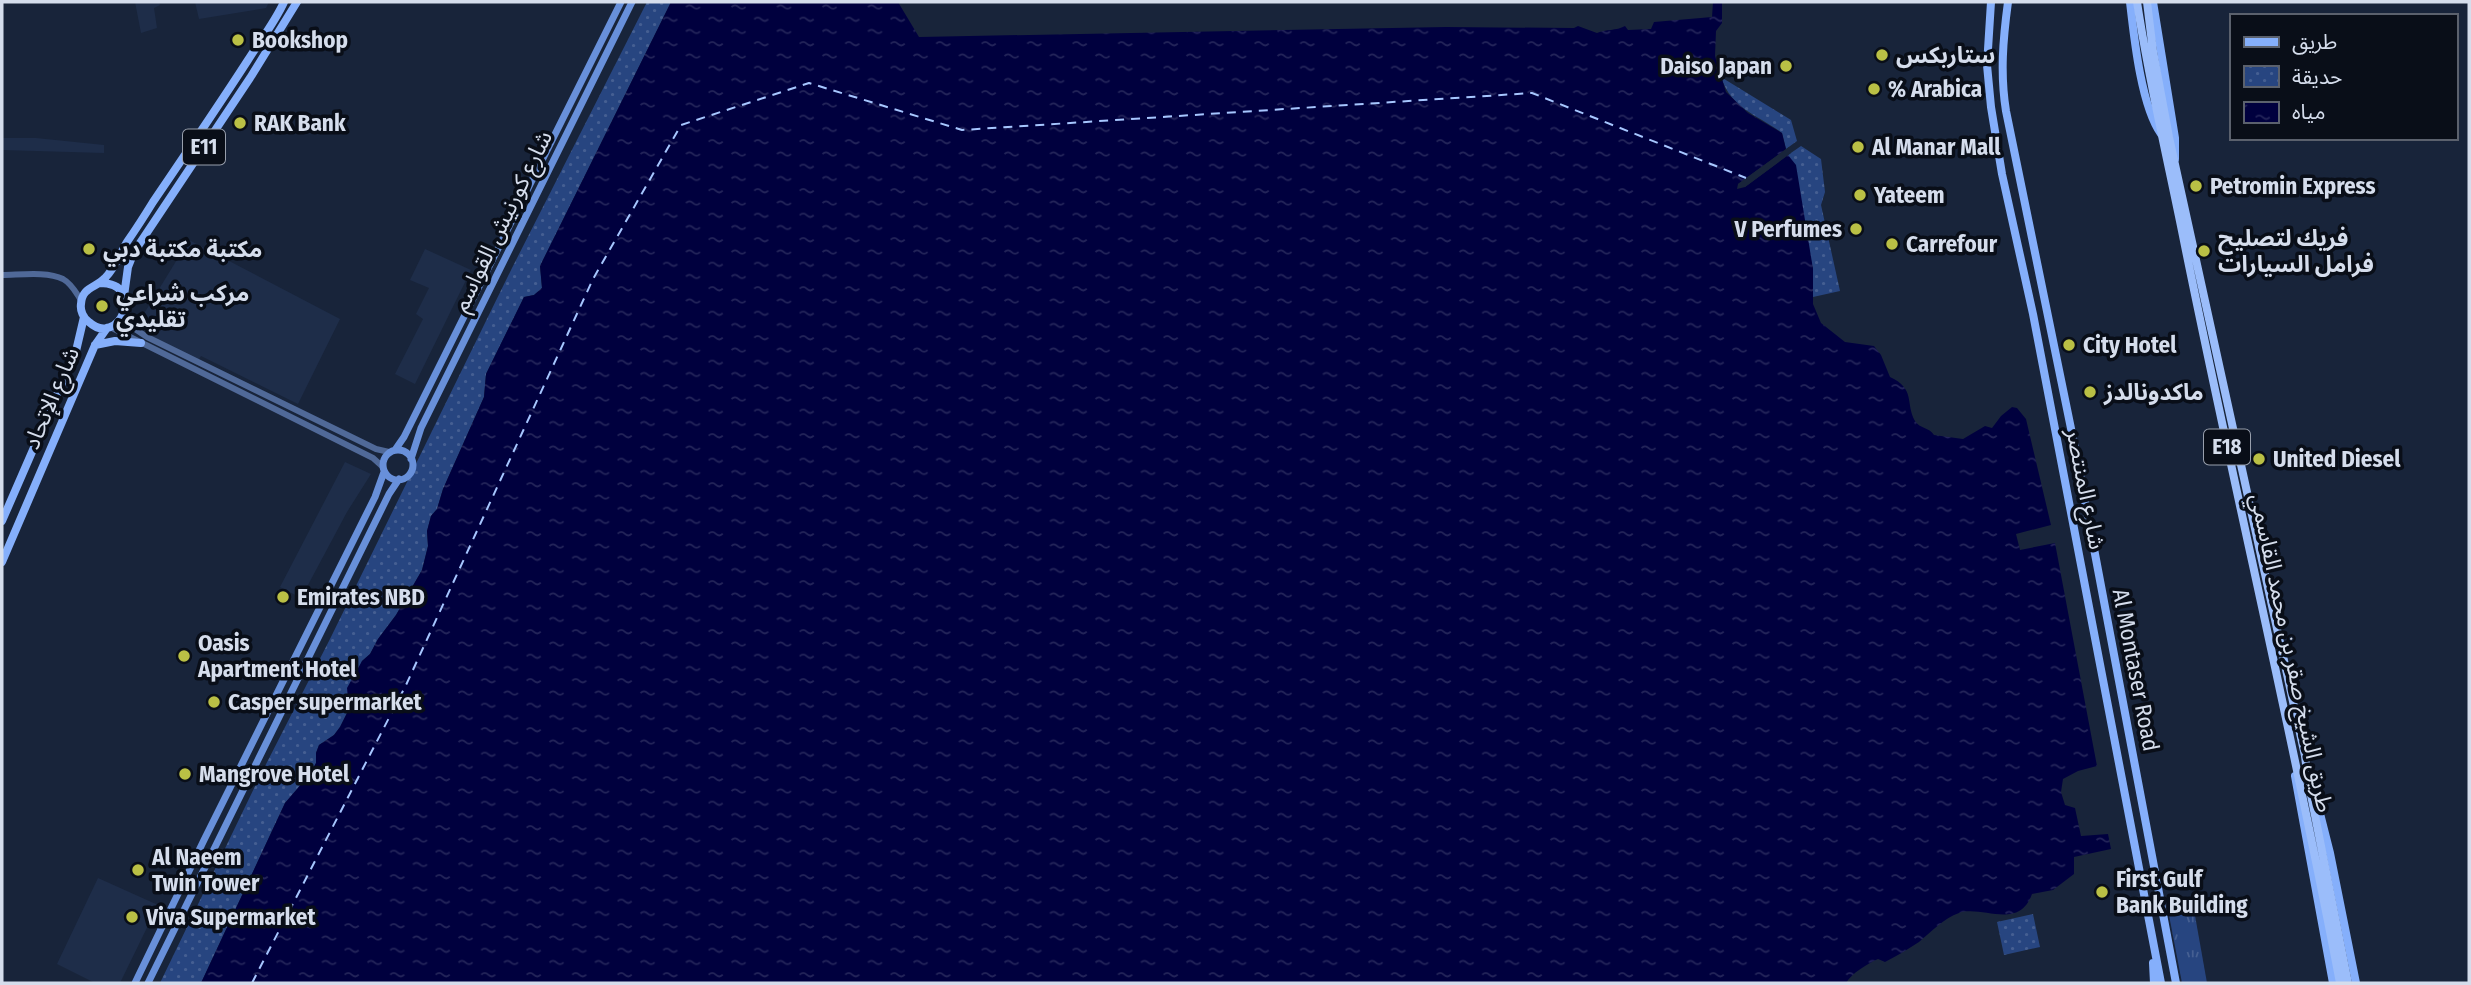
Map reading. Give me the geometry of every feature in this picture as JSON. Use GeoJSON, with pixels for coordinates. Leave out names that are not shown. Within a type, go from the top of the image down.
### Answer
{"type":"FeatureCollection","features":[{"type":"Feature","properties":{"kind":"highway","name":"طريق الشيخ صقر بن محمد القاسمي"},"geometry":{"type":"LineString","coordinates":[[2137,2],[2163,137],[2302,789],[2340,983]]}},
{"type":"Feature","properties":{"kind":"highway","name":"طريق الشيخ صقر بن محمد القاسمي"},"geometry":{"type":"LineString","coordinates":[[2147,2],[2155,63],[2175,159],[2354,983]]}},
{"type":"Feature","properties":{"kind":"main road","name":"E11"},"geometry":{"type":"LineString","coordinates":[[100,283],[206,125],[284,2]]}},
{"type":"Feature","properties":{"kind":"main road","name":"E11"},"geometry":{"type":"LineString","coordinates":[[124,296],[128,267],[134,252],[250,78],[297,2]]}},
{"type":"Feature","properties":{"kind":"main road","name":"شارع كورنيش القواسم"},"geometry":{"type":"LineString","coordinates":[[392,451],[404,437],[620,2]]}},
{"type":"Feature","properties":{"kind":"main road","name":"شارع كورنيش القواسم"},"geometry":{"type":"LineString","coordinates":[[411,459],[421,428],[632,2]]}},
{"type":"Feature","properties":{"kind":"main road","name":"شارع المنتصر"},"geometry":{"type":"LineString","coordinates":[[1991,2],[1987,47],[1988,86],[2003,174],[2035,326],[2161,983]]}},
{"type":"Feature","properties":{"kind":"main road","name":"Al Montaser Road"},"geometry":{"type":"LineString","coordinates":[[2008,2],[2002,46],[2002,84],[2006,111],[2075,448],[2178,983]]}},
{"type":"Feature","properties":{"kind":"main road"},"geometry":{"type":"LineString","coordinates":[[2130,2],[2147,99],[2155,125],[2163,137]]}},
{"type":"Feature","properties":{"kind":"main road"},"geometry":{"type":"LineString","coordinates":[[2153,2],[2175,138],[2175,159]]}},
{"type":"Feature","properties":{"kind":"main road"},"geometry":{"type":"LineString","coordinates":[[1988,86],[1995,85],[1998,89],[2006,111]]}},
{"type":"Feature","properties":{"kind":"main road"},"geometry":{"type":"LineString","coordinates":[[100,283],[114,285],[124,296],[125,309],[119,321],[109,327],[94,326],[84,317],[81,300],[88,289],[100,283]]}},
{"type":"Feature","properties":{"kind":"main road","name":"شارع الإتحاد"},"geometry":{"type":"LineString","coordinates":[[3,514],[76,351],[84,317]]}},
{"type":"Feature","properties":{"kind":"main road","name":"شارع الإتحاد"},"geometry":{"type":"LineString","coordinates":[[2,562],[95,345],[109,327]]}},
{"type":"Feature","properties":{"kind":"main road"},"geometry":{"type":"LineString","coordinates":[[95,345],[115,341],[141,343]]}},
{"type":"Feature","properties":{"kind":"main road"},"geometry":{"type":"LineString","coordinates":[[56,377],[66,374]]}},
{"type":"Feature","properties":{"kind":"main road"},"geometry":{"type":"LineString","coordinates":[[135,983],[375,497],[384,469],[385,456],[392,451],[404,451],[411,459],[410,472],[399,480],[389,494],[155,967],[151,982]]}},
{"type":"Feature","properties":{"kind":"main road"},"geometry":{"type":"LineString","coordinates":[[384,469],[390,478],[399,480]]}},
{"type":"Feature","properties":{"kind":"main road"},"geometry":{"type":"LineString","coordinates":[[2294,756],[2297,794],[2333,983]]}},
{"type":"Feature","properties":{"kind":"main road"},"geometry":{"type":"LineString","coordinates":[[2152,936],[2154,983]]}},
{"type":"Feature","properties":{"kind":"street"},"geometry":{"type":"LineString","coordinates":[[2,275],[64,279],[81,300]]}},
{"type":"Feature","properties":{"kind":"street"},"geometry":{"type":"LineString","coordinates":[[125,309],[135,329],[147,337],[376,449],[392,451]]}},
{"type":"Feature","properties":{"kind":"street"},"geometry":{"type":"LineString","coordinates":[[109,327],[373,458],[384,469]]}},
{"type":"Feature","properties":{"kind":"shaded area"},"geometry":{"type":"Polygon","coordinates":[[[135,2],[159,2],[160,5],[154,8],[157,28],[141,33],[135,2]]]}},
{"type":"Feature","properties":{"kind":"shaded area"},"geometry":{"type":"Polygon","coordinates":[[[195,2],[269,2],[266,8],[199,19],[195,2]]]}},
{"type":"Feature","properties":{"kind":"shaded area"},"geometry":{"type":"Polygon","coordinates":[[[2,138],[36,138],[104,145],[104,153],[2,150],[2,138]]]}},
{"type":"Feature","properties":{"kind":"shaded area"},"geometry":{"type":"Polygon","coordinates":[[[189,240],[340,319],[298,404],[201,356],[198,361],[148,335],[143,321],[145,312],[189,240]]]}},
{"type":"Feature","properties":{"kind":"shaded area"},"geometry":{"type":"Polygon","coordinates":[[[425,249],[471,270],[415,384],[395,374],[423,319],[416,314],[429,288],[410,280],[425,249]]]}},
{"type":"Feature","properties":{"kind":"shaded area"},"geometry":{"type":"Polygon","coordinates":[[[345,462],[371,474],[347,512],[301,598],[280,587],[345,462]]]}},
{"type":"Feature","properties":{"kind":"shaded area"},"geometry":{"type":"Polygon","coordinates":[[[98,878],[158,905],[120,983],[95,983],[57,964],[98,878]]]}},
{"type":"Feature","properties":{"kind":"green space"},"geometry":{"type":"Polygon","coordinates":[[[647,2],[671,2],[540,266],[542,288],[534,295],[524,297],[486,374],[484,397],[443,489],[437,509],[431,516],[422,570],[396,615],[370,654],[362,661],[348,700],[349,709],[340,727],[334,735],[319,745],[316,763],[310,774],[285,803],[201,983],[160,983],[512,268],[647,2]]]}},
{"type":"Feature","properties":{"kind":"green space"},"geometry":{"type":"Polygon","coordinates":[[[1721,77],[1791,120],[1797,141],[1786,149],[1782,133],[1739,104],[1721,77]]]}},
{"type":"Feature","properties":{"kind":"green space"},"geometry":{"type":"Polygon","coordinates":[[[1801,146],[1821,159],[1825,192],[1821,205],[1840,291],[1813,297],[1813,269],[1788,155],[1801,146]]]}},
{"type":"Feature","properties":{"kind":"green space"},"geometry":{"type":"Polygon","coordinates":[[[2194,910],[2207,983],[2182,983],[2169,915],[2194,910]]]}},
{"type":"Feature","properties":{"kind":"green space"},"geometry":{"type":"Polygon","coordinates":[[[2033,914],[2040,947],[2004,955],[1997,922],[2033,914]]]}},
{"type":"Feature","properties":{"kind":"water"},"geometry":{"type":"Polygon","coordinates":[[[671,2],[898,2],[919,37],[1578,26],[1597,33],[1625,26],[1628,30],[1651,29],[1654,22],[1712,17],[1713,2],[1722,2],[1722,23],[1716,31],[1715,56],[1726,92],[1748,113],[1782,133],[1786,149],[1738,184],[1745,187],[1788,155],[1796,165],[1813,269],[1813,304],[1821,323],[1845,342],[1874,346],[1890,377],[1907,391],[1915,421],[1934,435],[1963,439],[1985,426],[1992,428],[2012,407],[2017,408],[2026,419],[2051,525],[2016,534],[2020,550],[2055,543],[2097,766],[2078,771],[2063,779],[2061,792],[2065,805],[2075,808],[2081,836],[2108,834],[2111,849],[2074,857],[2074,874],[2053,890],[2032,894],[2026,905],[2018,911],[1999,914],[1968,911],[1953,915],[1919,942],[1885,962],[1878,959],[1865,966],[1846,983],[201,983],[285,803],[310,774],[316,763],[319,745],[334,735],[340,727],[349,709],[347,688],[362,661],[370,654],[396,615],[422,570],[431,516],[437,509],[443,489],[484,397],[486,374],[524,297],[534,295],[542,288],[540,266],[671,2]]]}},
{"type":"Feature","properties":{"kind":"pier"},"geometry":{"type":"Polygon","coordinates":[[[1789,147],[1791,153],[1745,187],[1737,189],[1738,184],[1789,147]]]}},
{"type":"Feature","properties":{"kind":"ferry route"},"geometry":{"type":"LineString","coordinates":[[252,983],[406,685],[593,279],[681,125],[809,83],[962,130],[1532,93],[1746,178]]}},
{"type":"Feature","properties":{"kind":"place","name":"Bookshop"},"geometry":{"type":"Point","coordinates":[238,40]}},
{"type":"Feature","properties":{"kind":"place","name":"ستاربكس"},"geometry":{"type":"Point","coordinates":[1882,55]}},
{"type":"Feature","properties":{"kind":"place","name":"Daiso Japan"},"geometry":{"type":"Point","coordinates":[1786,66]}},
{"type":"Feature","properties":{"kind":"place","name":"% Arabica"},"geometry":{"type":"Point","coordinates":[1874,89]}},
{"type":"Feature","properties":{"kind":"place","name":"RAK Bank"},"geometry":{"type":"Point","coordinates":[240,123]}},
{"type":"Feature","properties":{"kind":"place","name":"Al Manar Mall"},"geometry":{"type":"Point","coordinates":[1858,147]}},
{"type":"Feature","properties":{"kind":"place","name":"Petromin Express"},"geometry":{"type":"Point","coordinates":[2196,186]}},
{"type":"Feature","properties":{"kind":"place","name":"Yateem"},"geometry":{"type":"Point","coordinates":[1860,195]}},
{"type":"Feature","properties":{"kind":"place","name":"V Perfumes"},"geometry":{"type":"Point","coordinates":[1856,229]}},
{"type":"Feature","properties":{"kind":"place","name":"Carrefour"},"geometry":{"type":"Point","coordinates":[1892,244]}},
{"type":"Feature","properties":{"kind":"place","name":"مكتبة مكتبة دبي"},"geometry":{"type":"Point","coordinates":[89,249]}},
{"type":"Feature","properties":{"kind":"place","name":"فريك لتصليح فرامل السيارات"},"geometry":{"type":"Point","coordinates":[2204,251]}},
{"type":"Feature","properties":{"kind":"place","name":"مركب شراعي تقليدي"},"geometry":{"type":"Point","coordinates":[102,306]}},
{"type":"Feature","properties":{"kind":"place","name":"City Hotel"},"geometry":{"type":"Point","coordinates":[2069,345]}},
{"type":"Feature","properties":{"kind":"place","name":"ماكدونالدز"},"geometry":{"type":"Point","coordinates":[2090,392]}},
{"type":"Feature","properties":{"kind":"place","name":"United Diesel"},"geometry":{"type":"Point","coordinates":[2259,459]}},
{"type":"Feature","properties":{"kind":"place","name":"Emirates NBD"},"geometry":{"type":"Point","coordinates":[283,597]}},
{"type":"Feature","properties":{"kind":"place","name":"Oasis Apartment Hotel"},"geometry":{"type":"Point","coordinates":[184,656]}},
{"type":"Feature","properties":{"kind":"place","name":"Casper supermarket"},"geometry":{"type":"Point","coordinates":[214,702]}},
{"type":"Feature","properties":{"kind":"place","name":"Mangrove Hotel"},"geometry":{"type":"Point","coordinates":[185,774]}},
{"type":"Feature","properties":{"kind":"place","name":"Al Naeem Twin Tower"},"geometry":{"type":"Point","coordinates":[138,870]}},
{"type":"Feature","properties":{"kind":"place","name":"First Gulf Bank Building"},"geometry":{"type":"Point","coordinates":[2102,892]}},
{"type":"Feature","properties":{"kind":"place","name":"Viva Supermarket"},"geometry":{"type":"Point","coordinates":[132,917]}}]}
